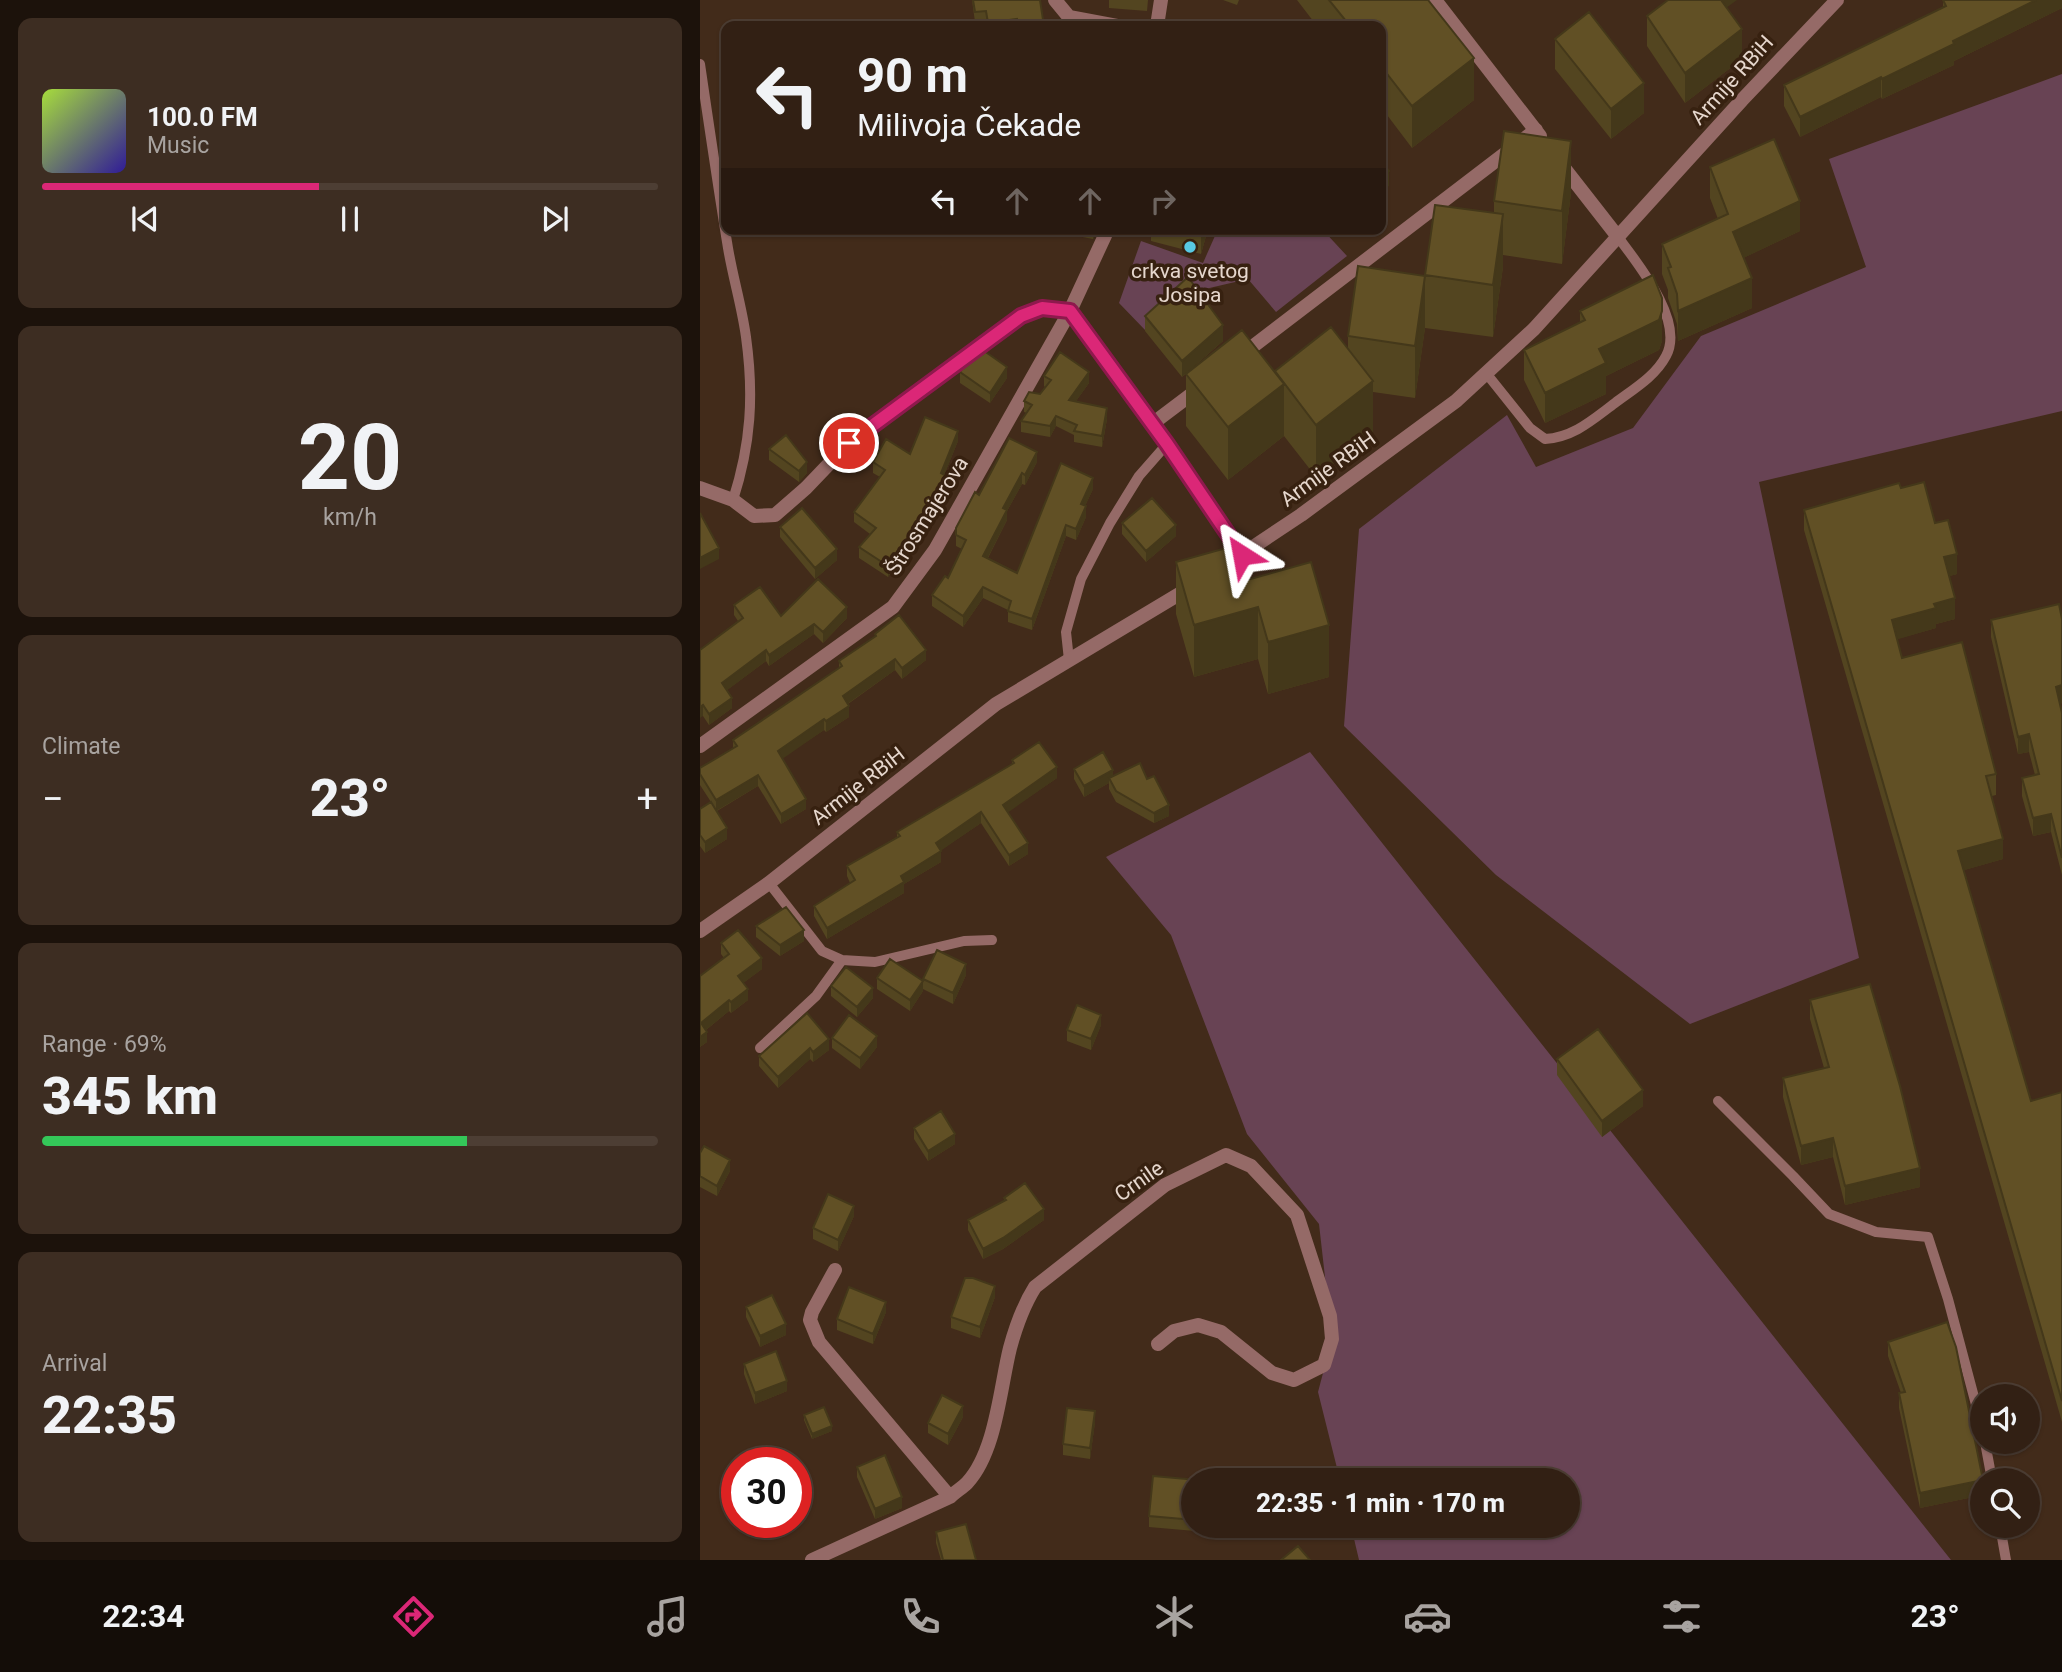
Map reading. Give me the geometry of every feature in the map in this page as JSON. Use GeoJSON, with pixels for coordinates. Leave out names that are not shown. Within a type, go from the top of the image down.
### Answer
{"type":"FeatureCollection","features":[{"type":"Feature","properties":{"kind":"street"},"geometry":{"type":"LineString","coordinates":[[1055,0],[1069,17],[1090,21]]}},
{"type":"Feature","properties":{"kind":"street"},"geometry":{"type":"LineString","coordinates":[[1157,21],[1161,0]]}},
{"type":"Feature","properties":{"kind":"street"},"geometry":{"type":"LineString","coordinates":[[1436,0],[1618,237]]}},
{"type":"Feature","properties":{"kind":"street","name":"Armije RBiH"},"geometry":{"type":"LineString","coordinates":[[700,931],[769,883],[996,704],[1242,555],[1456,401],[1534,330],[1821,5],[1837,0]]}},
{"type":"Feature","properties":{"kind":"street"},"geometry":{"type":"LineString","coordinates":[[1152,424],[1536,130]]}},
{"type":"Feature","properties":{"kind":"street","name":"Štrosmajerova"},"geometry":{"type":"LineString","coordinates":[[700,746],[893,607],[935,550],[1070,311],[1105,235]]}},
{"type":"Feature","properties":{"kind":"street"},"geometry":{"type":"LineString","coordinates":[[700,488],[733,500],[754,516],[775,515],[806,488],[849,443],[1021,316],[1042,308],[1070,311],[1167,444],[1242,555]]}},
{"type":"Feature","properties":{"kind":"street","name":"Crnile"},"geometry":{"type":"LineString","coordinates":[[812,1560],[950,1497],[968,1481],[983,1457],[995,1417],[1010,1347],[1023,1307],[1035,1287],[1165,1185],[1226,1155],[1251,1166],[1297,1215],[1330,1316],[1332,1339],[1324,1365],[1294,1380],[1272,1373],[1221,1332],[1198,1325],[1174,1331],[1158,1344]]}},
{"type":"Feature","properties":{"kind":"street"},"geometry":{"type":"LineString","coordinates":[[835,1270],[812,1312],[810,1320],[814,1333],[950,1497]]}},
{"type":"Feature","properties":{"kind":"lane"},"geometry":{"type":"LineString","coordinates":[[700,64],[721,199]]}},
{"type":"Feature","properties":{"kind":"lane"},"geometry":{"type":"LineString","coordinates":[[727,235],[749,363],[747,443],[744,465],[733,500]]}},
{"type":"Feature","properties":{"kind":"lane"},"geometry":{"type":"LineString","coordinates":[[1486,373],[1530,428],[1545,439],[1560,438],[1577,431],[1656,370],[1667,355],[1669,337],[1666,314],[1652,283],[1618,237]]}},
{"type":"Feature","properties":{"kind":"lane"},"geometry":{"type":"LineString","coordinates":[[1069,660],[1066,632],[1081,579],[1110,523],[1139,476],[1167,444]]}},
{"type":"Feature","properties":{"kind":"lane"},"geometry":{"type":"LineString","coordinates":[[769,883],[822,951],[842,960],[875,962],[964,941],[992,940]]}},
{"type":"Feature","properties":{"kind":"lane"},"geometry":{"type":"LineString","coordinates":[[760,1048],[816,996],[842,960]]}},
{"type":"Feature","properties":{"kind":"lane"},"geometry":{"type":"LineString","coordinates":[[1718,1101],[1829,1214],[1876,1232],[1928,1237],[1971,1384]]}},
{"type":"Feature","properties":{"kind":"lane"},"geometry":{"type":"LineString","coordinates":[[2002,1538],[2006,1560]]}},
{"type":"Feature","properties":{"kind":"shaded area"},"geometry":{"type":"Polygon","coordinates":[[[2062,74],[2062,411],[1759,482],[1859,958],[1690,1024],[1496,875],[1344,726],[1359,529],[1507,415],[1536,467],[1633,428],[1701,336],[1866,267],[1829,159],[2062,74]]]}},
{"type":"Feature","properties":{"kind":"shaded area"},"geometry":{"type":"Polygon","coordinates":[[[1215,235],[1328,235],[1347,256],[1276,312],[1248,279],[1188,293],[1146,331],[1119,303],[1141,241],[1203,263],[1215,235]]]}},
{"type":"Feature","properties":{"kind":"shaded area"},"geometry":{"type":"Polygon","coordinates":[[[1310,752],[1951,1560],[1359,1560],[1354,1538],[1580,1538],[1580,1468],[1337,1468],[1318,1392],[1332,1339],[1319,1224],[1247,1134],[1171,935],[1106,857],[1310,752]]]}},
{"type":"Feature","properties":{"kind":"building"},"geometry":{"type":"Polygon","coordinates":[[[973,0],[1040,0],[1043,21],[988,21],[986,11],[975,12],[973,0]]]}},
{"type":"Feature","properties":{"kind":"building"},"geometry":{"type":"Polygon","coordinates":[[[1329,0],[1428,0],[1474,58],[1412,106],[1386,72],[1386,21],[1346,21],[1329,0]]]}},
{"type":"Feature","properties":{"kind":"building"},"geometry":{"type":"Polygon","coordinates":[[[1668,0],[1721,0],[1742,29],[1685,73],[1647,16],[1668,0]]]}},
{"type":"Feature","properties":{"kind":"building"},"geometry":{"type":"Polygon","coordinates":[[[1943,0],[2036,0],[1953,41],[1954,44],[1800,117],[1784,85],[1946,6],[1943,0]]]}},
{"type":"Feature","properties":{"kind":"building"},"geometry":{"type":"Polygon","coordinates":[[[1589,12],[1644,83],[1611,109],[1555,39],[1589,12]]]}},
{"type":"Feature","properties":{"kind":"building"},"geometry":{"type":"Polygon","coordinates":[[[1504,131],[1571,141],[1562,211],[1494,201],[1504,131]]]}},
{"type":"Feature","properties":{"kind":"building"},"geometry":{"type":"Polygon","coordinates":[[[1774,139],[1800,201],[1733,232],[1752,278],[1678,311],[1677,294],[1668,268],[1671,267],[1662,244],[1728,214],[1710,167],[1774,139]]]}},
{"type":"Feature","properties":{"kind":"building"},"geometry":{"type":"Polygon","coordinates":[[[1435,205],[1503,214],[1493,285],[1425,275],[1435,205]]]}},
{"type":"Feature","properties":{"kind":"building"},"geometry":{"type":"Polygon","coordinates":[[[1358,266],[1425,276],[1415,346],[1348,336],[1358,266]]]}},
{"type":"Feature","properties":{"kind":"building"},"geometry":{"type":"Polygon","coordinates":[[[1653,275],[1662,298],[1659,320],[1599,349],[1606,363],[1545,393],[1524,350],[1585,320],[1580,311],[1653,275]]]}},
{"type":"Feature","properties":{"kind":"building"},"geometry":{"type":"Polygon","coordinates":[[[1188,277],[1223,325],[1182,361],[1145,316],[1188,277]]]}},
{"type":"Feature","properties":{"kind":"building"},"geometry":{"type":"Polygon","coordinates":[[[1331,327],[1373,381],[1316,425],[1275,371],[1331,327]]]}},
{"type":"Feature","properties":{"kind":"building"},"geometry":{"type":"Polygon","coordinates":[[[1242,330],[1284,384],[1228,427],[1186,374],[1242,330]]]}},
{"type":"Feature","properties":{"kind":"building"},"geometry":{"type":"Polygon","coordinates":[[[980,348],[1007,367],[990,393],[960,372],[973,352],[980,348]]]}},
{"type":"Feature","properties":{"kind":"building"},"geometry":{"type":"Polygon","coordinates":[[[1060,352],[1089,372],[1069,400],[1107,408],[1102,436],[1074,431],[1077,425],[1056,416],[1050,426],[1021,421],[1032,405],[1024,401],[1029,392],[1040,394],[1051,380],[1044,376],[1060,352]]]}},
{"type":"Feature","properties":{"kind":"building"},"geometry":{"type":"Polygon","coordinates":[[[925,417],[958,431],[941,473],[946,476],[919,520],[921,522],[888,566],[859,547],[876,528],[854,512],[885,470],[873,462],[886,439],[910,454],[925,417]]]}},
{"type":"Feature","properties":{"kind":"building"},"geometry":{"type":"Polygon","coordinates":[[[786,435],[807,462],[799,471],[769,449],[786,435]]]}},
{"type":"Feature","properties":{"kind":"building"},"geometry":{"type":"Polygon","coordinates":[[[1009,438],[1037,452],[1003,508],[1007,510],[983,556],[1017,573],[1061,463],[1093,478],[1081,504],[1086,506],[1076,529],[1066,525],[1032,619],[1008,611],[1011,601],[983,587],[963,616],[932,595],[945,576],[948,578],[966,540],[956,535],[956,528],[975,492],[979,495],[1009,438]]]}},
{"type":"Feature","properties":{"kind":"building"},"geometry":{"type":"Polygon","coordinates":[[[1924,482],[1935,523],[1948,520],[1957,554],[1944,557],[1955,598],[1934,604],[1936,608],[1892,620],[1902,658],[1962,642],[1996,774],[1986,776],[2003,839],[1958,851],[2031,1101],[2062,1092],[2062,1401],[1804,510],[1899,483],[1901,488],[1924,482]]]}},
{"type":"Feature","properties":{"kind":"building"},"geometry":{"type":"Polygon","coordinates":[[[1152,498],[1176,525],[1146,551],[1122,523],[1152,498]]]}},
{"type":"Feature","properties":{"kind":"building"},"geometry":{"type":"Polygon","coordinates":[[[802,508],[837,549],[815,568],[780,527],[802,508]]]}},
{"type":"Feature","properties":{"kind":"building"},"geometry":{"type":"Polygon","coordinates":[[[700,513],[719,548],[700,558],[700,513]]]}},
{"type":"Feature","properties":{"kind":"building"},"geometry":{"type":"Polygon","coordinates":[[[1237,545],[1247,580],[1311,562],[1329,625],[1268,642],[1258,607],[1194,625],[1176,562],[1237,545]]]}},
{"type":"Feature","properties":{"kind":"building"},"geometry":{"type":"Polygon","coordinates":[[[818,579],[847,607],[823,632],[814,624],[769,655],[766,650],[722,683],[732,698],[709,714],[703,705],[700,707],[700,650],[743,618],[734,605],[760,587],[781,616],[818,579]]]}},
{"type":"Feature","properties":{"kind":"building"},"geometry":{"type":"Polygon","coordinates":[[[2059,604],[2062,619],[2062,685],[2056,687],[2062,713],[2062,858],[2051,814],[2033,818],[2022,778],[2039,774],[2029,734],[2018,737],[1991,620],[2059,604]]]}},
{"type":"Feature","properties":{"kind":"building"},"geometry":{"type":"Polygon","coordinates":[[[899,615],[926,650],[902,668],[895,659],[843,696],[849,706],[826,721],[824,719],[778,751],[806,799],[781,814],[758,775],[716,800],[700,774],[700,768],[737,746],[733,740],[842,666],[839,661],[876,636],[875,634],[899,615]]]}},
{"type":"Feature","properties":{"kind":"building"},"geometry":{"type":"Polygon","coordinates":[[[1039,742],[1057,767],[1003,805],[1028,843],[1009,855],[981,812],[936,843],[941,851],[901,876],[904,882],[827,928],[814,906],[855,880],[847,866],[900,836],[897,832],[1014,763],[1012,760],[1039,742]]]}},
{"type":"Feature","properties":{"kind":"building"},"geometry":{"type":"Polygon","coordinates":[[[1103,752],[1113,770],[1084,786],[1074,769],[1103,752]]]}},
{"type":"Feature","properties":{"kind":"building"},"geometry":{"type":"Polygon","coordinates":[[[1140,763],[1147,779],[1154,776],[1169,805],[1154,813],[1116,791],[1109,778],[1140,763]]]}},
{"type":"Feature","properties":{"kind":"building"},"geometry":{"type":"Polygon","coordinates":[[[711,802],[727,828],[705,842],[700,835],[700,809],[711,802]]]}},
{"type":"Feature","properties":{"kind":"building"},"geometry":{"type":"Polygon","coordinates":[[[786,907],[804,930],[780,945],[756,926],[786,907]]]}},
{"type":"Feature","properties":{"kind":"building"},"geometry":{"type":"Polygon","coordinates":[[[738,930],[762,958],[738,976],[748,989],[731,1002],[729,1000],[701,1023],[707,1032],[700,1037],[700,976],[729,954],[721,943],[738,930]]]}},
{"type":"Feature","properties":{"kind":"building"},"geometry":{"type":"Polygon","coordinates":[[[937,950],[966,964],[953,993],[923,979],[937,950]]]}},
{"type":"Feature","properties":{"kind":"building"},"geometry":{"type":"Polygon","coordinates":[[[890,959],[923,981],[910,1000],[877,978],[890,959]]]}},
{"type":"Feature","properties":{"kind":"building"},"geometry":{"type":"Polygon","coordinates":[[[846,967],[873,988],[857,1007],[831,986],[846,967]]]}},
{"type":"Feature","properties":{"kind":"building"},"geometry":{"type":"Polygon","coordinates":[[[1870,984],[1900,1086],[1920,1168],[1845,1186],[1833,1138],[1801,1146],[1783,1078],[1829,1067],[1810,1000],[1870,984]]]}},
{"type":"Feature","properties":{"kind":"building"},"geometry":{"type":"Polygon","coordinates":[[[1077,1005],[1101,1015],[1091,1039],[1067,1030],[1077,1005]]]}},
{"type":"Feature","properties":{"kind":"building"},"geometry":{"type":"Polygon","coordinates":[[[807,1013],[829,1039],[813,1052],[810,1048],[778,1077],[759,1056],[807,1013]]]}},
{"type":"Feature","properties":{"kind":"building"},"geometry":{"type":"Polygon","coordinates":[[[849,1015],[877,1036],[860,1058],[832,1038],[849,1015]]]}},
{"type":"Feature","properties":{"kind":"building"},"geometry":{"type":"Polygon","coordinates":[[[1598,1029],[1643,1090],[1602,1121],[1557,1059],[1598,1029]]]}},
{"type":"Feature","properties":{"kind":"building"},"geometry":{"type":"Polygon","coordinates":[[[941,1111],[955,1134],[928,1151],[914,1128],[941,1111]]]}},
{"type":"Feature","properties":{"kind":"building"},"geometry":{"type":"Polygon","coordinates":[[[704,1146],[730,1160],[717,1186],[700,1176],[700,1153],[704,1146]]]}},
{"type":"Feature","properties":{"kind":"building"},"geometry":{"type":"Polygon","coordinates":[[[1025,1183],[1044,1209],[983,1249],[968,1220],[1006,1200],[1004,1198],[1025,1183]]]}},
{"type":"Feature","properties":{"kind":"building"},"geometry":{"type":"Polygon","coordinates":[[[828,1194],[854,1206],[838,1240],[813,1228],[828,1194]]]}},
{"type":"Feature","properties":{"kind":"building"},"geometry":{"type":"Polygon","coordinates":[[[965,1278],[995,1286],[980,1327],[951,1317],[965,1278]]]}},
{"type":"Feature","properties":{"kind":"building"},"geometry":{"type":"Polygon","coordinates":[[[849,1287],[886,1302],[873,1334],[837,1319],[849,1287]]]}},
{"type":"Feature","properties":{"kind":"building"},"geometry":{"type":"Polygon","coordinates":[[[772,1295],[786,1324],[760,1336],[746,1307],[772,1295]]]}},
{"type":"Feature","properties":{"kind":"building"},"geometry":{"type":"Polygon","coordinates":[[[1947,1322],[1956,1347],[1970,1416],[1970,1454],[1978,1454],[1981,1468],[1970,1468],[1970,1483],[1920,1493],[1899,1393],[1905,1392],[1888,1342],[1947,1322]]]}},
{"type":"Feature","properties":{"kind":"building"},"geometry":{"type":"Polygon","coordinates":[[[776,1351],[787,1381],[755,1393],[744,1364],[776,1351]]]}},
{"type":"Feature","properties":{"kind":"building"},"geometry":{"type":"Polygon","coordinates":[[[942,1395],[963,1406],[948,1434],[928,1423],[942,1395]]]}},
{"type":"Feature","properties":{"kind":"building"},"geometry":{"type":"Polygon","coordinates":[[[824,1407],[832,1426],[812,1434],[804,1415],[824,1407]]]}},
{"type":"Feature","properties":{"kind":"building"},"geometry":{"type":"Polygon","coordinates":[[[1067,1408],[1095,1411],[1090,1448],[1063,1444],[1067,1408]]]}},
{"type":"Feature","properties":{"kind":"building"},"geometry":{"type":"Polygon","coordinates":[[[885,1455],[902,1497],[875,1509],[857,1467],[885,1455]]]}},
{"type":"Feature","properties":{"kind":"building"},"geometry":{"type":"Polygon","coordinates":[[[1153,1476],[1181,1478],[1181,1519],[1149,1516],[1153,1476]]]}},
{"type":"Feature","properties":{"kind":"building"},"geometry":{"type":"Polygon","coordinates":[[[966,1524],[976,1560],[943,1560],[936,1532],[966,1524]]]}},
{"type":"Feature","properties":{"kind":"building"},"geometry":{"type":"Polygon","coordinates":[[[1298,1546],[1310,1560],[1281,1560],[1298,1546]]]}},
{"type":"Feature","properties":{"kind":"place","name":"crkva svetog Josipa"},"geometry":{"type":"Point","coordinates":[1190,247]}},
{"type":"Feature","properties":{"kind":"route"},"geometry":{"type":"LineString","coordinates":[[849,443],[1021,316],[1042,308],[1070,311],[1167,444],[1242,555]]}}]}
